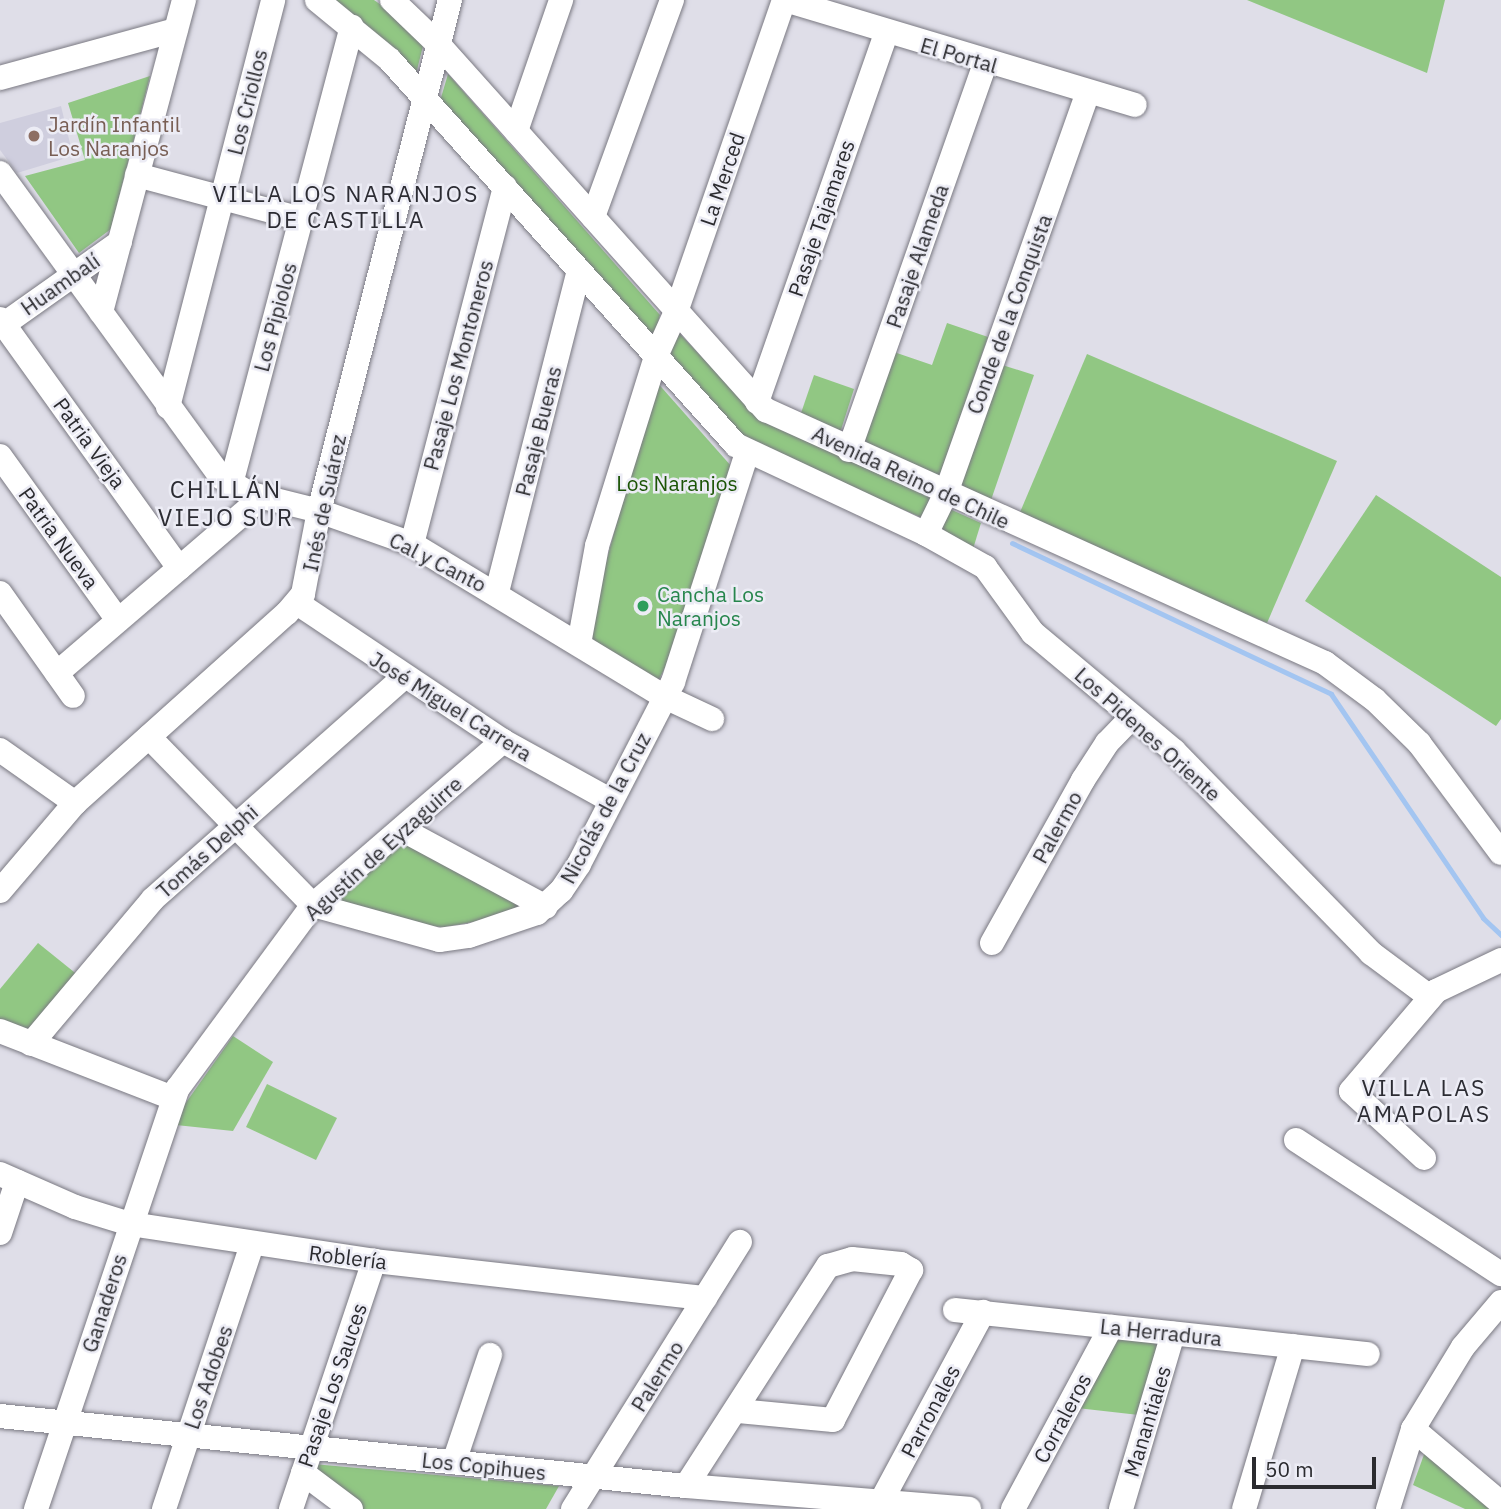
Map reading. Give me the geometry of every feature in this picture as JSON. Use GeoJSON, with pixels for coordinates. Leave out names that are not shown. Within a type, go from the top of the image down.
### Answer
{"type":"FeatureCollection","features":[{"type":"Feature","properties":{"kind":"street","name":"Huambalí"},"geometry":{"type":"LineString","coordinates":[[101,312],[184,0]]}},
{"type":"Feature","properties":{"kind":"street","name":"Los Criollos"},"geometry":{"type":"LineString","coordinates":[[168,407],[274,0]]}},
{"type":"Feature","properties":{"kind":"street"},"geometry":{"type":"LineString","coordinates":[[317,0],[352,27],[426,99],[724,433],[747,453],[926,534]]}},
{"type":"Feature","properties":{"kind":"street","name":"Avenida Reino de Chile"},"geometry":{"type":"LineString","coordinates":[[392,0],[440,46],[757,402],[849,450],[1325,663],[1352,680],[1419,743],[1501,853]]}},
{"type":"Feature","properties":{"kind":"street","name":"Inés de Suárez"},"geometry":{"type":"LineString","coordinates":[[0,891],[75,803],[297,603],[309,577],[319,511],[450,0]]}},
{"type":"Feature","properties":{"kind":"street"},"geometry":{"type":"LineString","coordinates":[[516,131],[561,0]]}},
{"type":"Feature","properties":{"kind":"street"},"geometry":{"type":"LineString","coordinates":[[593,217],[671,0]]}},
{"type":"Feature","properties":{"kind":"street","name":"El Portal"},"geometry":{"type":"LineString","coordinates":[[784,0],[886,34],[1135,105]]}},
{"type":"Feature","properties":{"kind":"street","name":"La Merced"},"geometry":{"type":"LineString","coordinates":[[579,644],[597,546],[656,356],[676,312],[784,0]]}},
{"type":"Feature","properties":{"kind":"street","name":"Los Pipiolos"},"geometry":{"type":"LineString","coordinates":[[230,484],[352,27]]}},
{"type":"Feature","properties":{"kind":"street"},"geometry":{"type":"LineString","coordinates":[[0,78],[176,30]]}},
{"type":"Feature","properties":{"kind":"street","name":"Pasaje Tajamares"},"geometry":{"type":"LineString","coordinates":[[757,402],[886,34]]}},
{"type":"Feature","properties":{"kind":"street","name":"Pasaje Alameda"},"geometry":{"type":"LineString","coordinates":[[849,450],[986,62]]}},
{"type":"Feature","properties":{"kind":"street","name":"Conde de la Conquista"},"geometry":{"type":"LineString","coordinates":[[926,534],[946,493],[1088,92]]}},
{"type":"Feature","properties":{"kind":"street","name":"Cal y Canto"},"geometry":{"type":"LineString","coordinates":[[0,173],[212,468],[230,484],[262,497],[319,511],[412,544],[665,697],[712,719]]}},
{"type":"Feature","properties":{"kind":"street"},"geometry":{"type":"LineString","coordinates":[[137,175],[301,219]]}},
{"type":"Feature","properties":{"kind":"street","name":"Pasaje Los Montoneros"},"geometry":{"type":"LineString","coordinates":[[412,544],[505,187]]}},
{"type":"Feature","properties":{"kind":"street","name":"Huambalí"},"geometry":{"type":"LineString","coordinates":[[1,323],[120,242]]}},
{"type":"Feature","properties":{"kind":"street","name":"Pasaje Bueras"},"geometry":{"type":"LineString","coordinates":[[497,593],[579,270]]}},
{"type":"Feature","properties":{"kind":"street","name":"Patria Vieja"},"geometry":{"type":"LineString","coordinates":[[1,323],[179,568]]}},
{"type":"Feature","properties":{"kind":"street","name":"Nicolás de la Cruz"},"geometry":{"type":"LineString","coordinates":[[149,737],[233,828],[313,905],[439,940],[498,928],[545,907],[579,864],[665,697],[692,635],[747,453]]}},
{"type":"Feature","properties":{"kind":"street","name":"Patria Nueva"},"geometry":{"type":"LineString","coordinates":[[0,456],[118,620]]}},
{"type":"Feature","properties":{"kind":"street"},"geometry":{"type":"LineString","coordinates":[[57,673],[262,497]]}},
{"type":"Feature","properties":{"kind":"street","name":"Los Pidenes Oriente"},"geometry":{"type":"LineString","coordinates":[[926,534],[985,567],[1033,633],[1208,784],[1371,953],[1430,997]]}},
{"type":"Feature","properties":{"kind":"street"},"geometry":{"type":"LineString","coordinates":[[0,593],[73,696]]}},
{"type":"Feature","properties":{"kind":"street","name":"José Miguel Carrera"},"geometry":{"type":"LineString","coordinates":[[297,603],[403,678],[503,741],[610,800]]}},
{"type":"Feature","properties":{"kind":"street","name":"Tomás Delphi"},"geometry":{"type":"LineString","coordinates":[[31,1044],[153,899],[403,678]]}},
{"type":"Feature","properties":{"kind":"street","name":"Palermo"},"geometry":{"type":"LineString","coordinates":[[992,943],[1083,780],[1107,743],[1132,717]]}},
{"type":"Feature","properties":{"kind":"street","name":"Agustín de Eyzaguirre"},"geometry":{"type":"LineString","coordinates":[[173,1098],[313,905],[503,741]]}},
{"type":"Feature","properties":{"kind":"street"},"geometry":{"type":"LineString","coordinates":[[0,750],[75,803]]}},
{"type":"Feature","properties":{"kind":"street"},"geometry":{"type":"LineString","coordinates":[[403,830],[545,907]]}},
{"type":"Feature","properties":{"kind":"street"},"geometry":{"type":"LineString","coordinates":[[1424,1158],[1351,1091],[1430,997],[1501,960]]}},
{"type":"Feature","properties":{"kind":"street"},"geometry":{"type":"LineString","coordinates":[[0,1031],[173,1098]]}},
{"type":"Feature","properties":{"kind":"street","name":"Ganaderos"},"geometry":{"type":"LineString","coordinates":[[36,1509],[173,1098]]}},
{"type":"Feature","properties":{"kind":"street"},"geometry":{"type":"LineString","coordinates":[[1296,1140],[1501,1274]]}},
{"type":"Feature","properties":{"kind":"street"},"geometry":{"type":"LineString","coordinates":[[0,1233],[8,1178]]}},
{"type":"Feature","properties":{"kind":"street","name":"Roblería"},"geometry":{"type":"LineString","coordinates":[[8,1178],[75,1208],[130,1224],[253,1245],[374,1261],[705,1298]]}},
{"type":"Feature","properties":{"kind":"street","name":"Palermo"},"geometry":{"type":"LineString","coordinates":[[573,1509],[740,1242]]}},
{"type":"Feature","properties":{"kind":"street","name":"Los Adobes"},"geometry":{"type":"LineString","coordinates":[[164,1509],[253,1245]]}},
{"type":"Feature","properties":{"kind":"street"},"geometry":{"type":"LineString","coordinates":[[686,1486],[738,1411],[828,1266],[852,1259],[901,1264],[911,1270],[832,1420],[738,1411]]}},
{"type":"Feature","properties":{"kind":"street","name":"Pasaje Los Sauces"},"geometry":{"type":"LineString","coordinates":[[291,1509],[374,1261]]}},
{"type":"Feature","properties":{"kind":"street"},"geometry":{"type":"LineString","coordinates":[[1388,1509],[1413,1429],[1463,1347],[1501,1302]]}},
{"type":"Feature","properties":{"kind":"street","name":"La Herradura"},"geometry":{"type":"LineString","coordinates":[[955,1310],[1368,1354]]}},
{"type":"Feature","properties":{"kind":"street","name":"Parronales"},"geometry":{"type":"LineString","coordinates":[[879,1505],[983,1312]]}},
{"type":"Feature","properties":{"kind":"street","name":"Corraleros"},"geometry":{"type":"LineString","coordinates":[[1013,1509],[1111,1327]]}},
{"type":"Feature","properties":{"kind":"street","name":"Manantiales"},"geometry":{"type":"LineString","coordinates":[[1121,1509],[1173,1334]]}},
{"type":"Feature","properties":{"kind":"street"},"geometry":{"type":"LineString","coordinates":[[1244,1509],[1293,1346]]}},
{"type":"Feature","properties":{"kind":"street"},"geometry":{"type":"LineString","coordinates":[[454,1462],[490,1355]]}},
{"type":"Feature","properties":{"kind":"street","name":"Los Copihues"},"geometry":{"type":"LineString","coordinates":[[0,1416],[686,1486],[779,1501],[969,1509]]}},
{"type":"Feature","properties":{"kind":"street"},"geometry":{"type":"LineString","coordinates":[[1413,1429],[1501,1503]]}},
{"type":"Feature","properties":{"kind":"street"},"geometry":{"type":"LineString","coordinates":[[303,1473],[351,1509]]}},
{"type":"Feature","properties":{"kind":"shaded area","name":"Jardín Infantil Los Naranjos"},"geometry":{"type":"Polygon","coordinates":[[[61,106],[73,156],[17,173],[0,150],[0,123],[61,106]]]}},
{"type":"Feature","properties":{"kind":"green space"},"geometry":{"type":"Polygon","coordinates":[[[329,0],[374,0],[384,7],[423,46],[416,74],[329,0]]]}},
{"type":"Feature","properties":{"kind":"green space"},"geometry":{"type":"Polygon","coordinates":[[[1247,0],[1445,0],[1427,73],[1247,0]]]}},
{"type":"Feature","properties":{"kind":"green space"},"geometry":{"type":"Polygon","coordinates":[[[448,74],[660,315],[653,340],[440,101],[448,74]]]}},
{"type":"Feature","properties":{"kind":"green space"},"geometry":{"type":"Polygon","coordinates":[[[150,76],[111,229],[79,253],[25,176],[85,160],[68,103],[150,76]]]}},
{"type":"Feature","properties":{"kind":"green space"},"geometry":{"type":"Polygon","coordinates":[[[947,323],[988,337],[938,480],[858,443],[891,351],[932,365],[947,323]]]}},
{"type":"Feature","properties":{"kind":"green space"},"geometry":{"type":"Polygon","coordinates":[[[677,331],[763,421],[931,494],[923,518],[751,446],[668,356],[677,331]]]}},
{"type":"Feature","properties":{"kind":"green space"},"geometry":{"type":"Polygon","coordinates":[[[1087,354],[1337,461],[1267,623],[1018,517],[1087,354]]]}},
{"type":"Feature","properties":{"kind":"green space"},"geometry":{"type":"Polygon","coordinates":[[[996,363],[1034,375],[990,503],[952,487],[996,363]]]}},
{"type":"Feature","properties":{"kind":"green space"},"geometry":{"type":"Polygon","coordinates":[[[814,375],[854,389],[840,433],[800,416],[814,375]]]}},
{"type":"Feature","properties":{"kind":"green space","name":"Los Naranjos"},"geometry":{"type":"Polygon","coordinates":[[[655,380],[732,467],[677,645],[657,683],[586,637],[655,380]]]}},
{"type":"Feature","properties":{"kind":"green space"},"geometry":{"type":"Polygon","coordinates":[[[1376,495],[1501,577],[1501,719],[1496,726],[1305,601],[1376,495]]]}},
{"type":"Feature","properties":{"kind":"green space"},"geometry":{"type":"Polygon","coordinates":[[[943,506],[981,523],[972,552],[934,532],[943,506]]]}},
{"type":"Feature","properties":{"kind":"green space"},"geometry":{"type":"Polygon","coordinates":[[[397,840],[526,905],[484,920],[445,927],[424,926],[329,898],[397,840]]]}},
{"type":"Feature","properties":{"kind":"green space"},"geometry":{"type":"Polygon","coordinates":[[[38,943],[79,976],[32,1033],[0,1021],[0,989],[38,943]]]}},
{"type":"Feature","properties":{"kind":"green space"},"geometry":{"type":"Polygon","coordinates":[[[233,1036],[273,1062],[233,1131],[176,1125],[180,1111],[233,1036]]]}},
{"type":"Feature","properties":{"kind":"green space"},"geometry":{"type":"Polygon","coordinates":[[[267,1084],[337,1118],[316,1160],[246,1127],[267,1084]]]}},
{"type":"Feature","properties":{"kind":"green space"},"geometry":{"type":"Polygon","coordinates":[[[1117,1336],[1161,1341],[1139,1415],[1077,1408],[1117,1336]]]}},
{"type":"Feature","properties":{"kind":"green space"},"geometry":{"type":"Polygon","coordinates":[[[1426,1449],[1498,1509],[1465,1509],[1413,1485],[1426,1449]]]}},
{"type":"Feature","properties":{"kind":"green space"},"geometry":{"type":"Polygon","coordinates":[[[313,1464],[559,1486],[546,1509],[361,1509],[312,1474],[313,1464]]]}},
{"type":"Feature","properties":{"kind":"waterway"},"geometry":{"type":"LineString","coordinates":[[1012,543],[1331,694],[1483,918],[1501,935]]}},
{"type":"Feature","properties":{"kind":"place","name":"Jardín Infantil Los Naranjos"},"geometry":{"type":"Point","coordinates":[34,136]}},
{"type":"Feature","properties":{"kind":"place","name":"Cancha Los Naranjos"},"geometry":{"type":"Point","coordinates":[643,606]}},
{"type":"Feature","properties":{"kind":"district","name":"VILLA LOS NARANJOS DE CASTILLA"},"geometry":{"type":"Point","coordinates":[346,206]}},
{"type":"Feature","properties":{"kind":"district","name":"CHILLÁN VIEJO SUR"},"geometry":{"type":"Point","coordinates":[226,504]}},
{"type":"Feature","properties":{"kind":"district","name":"VILLA LAS AMAPOLAS"},"geometry":{"type":"Point","coordinates":[1424,1100]}}]}
